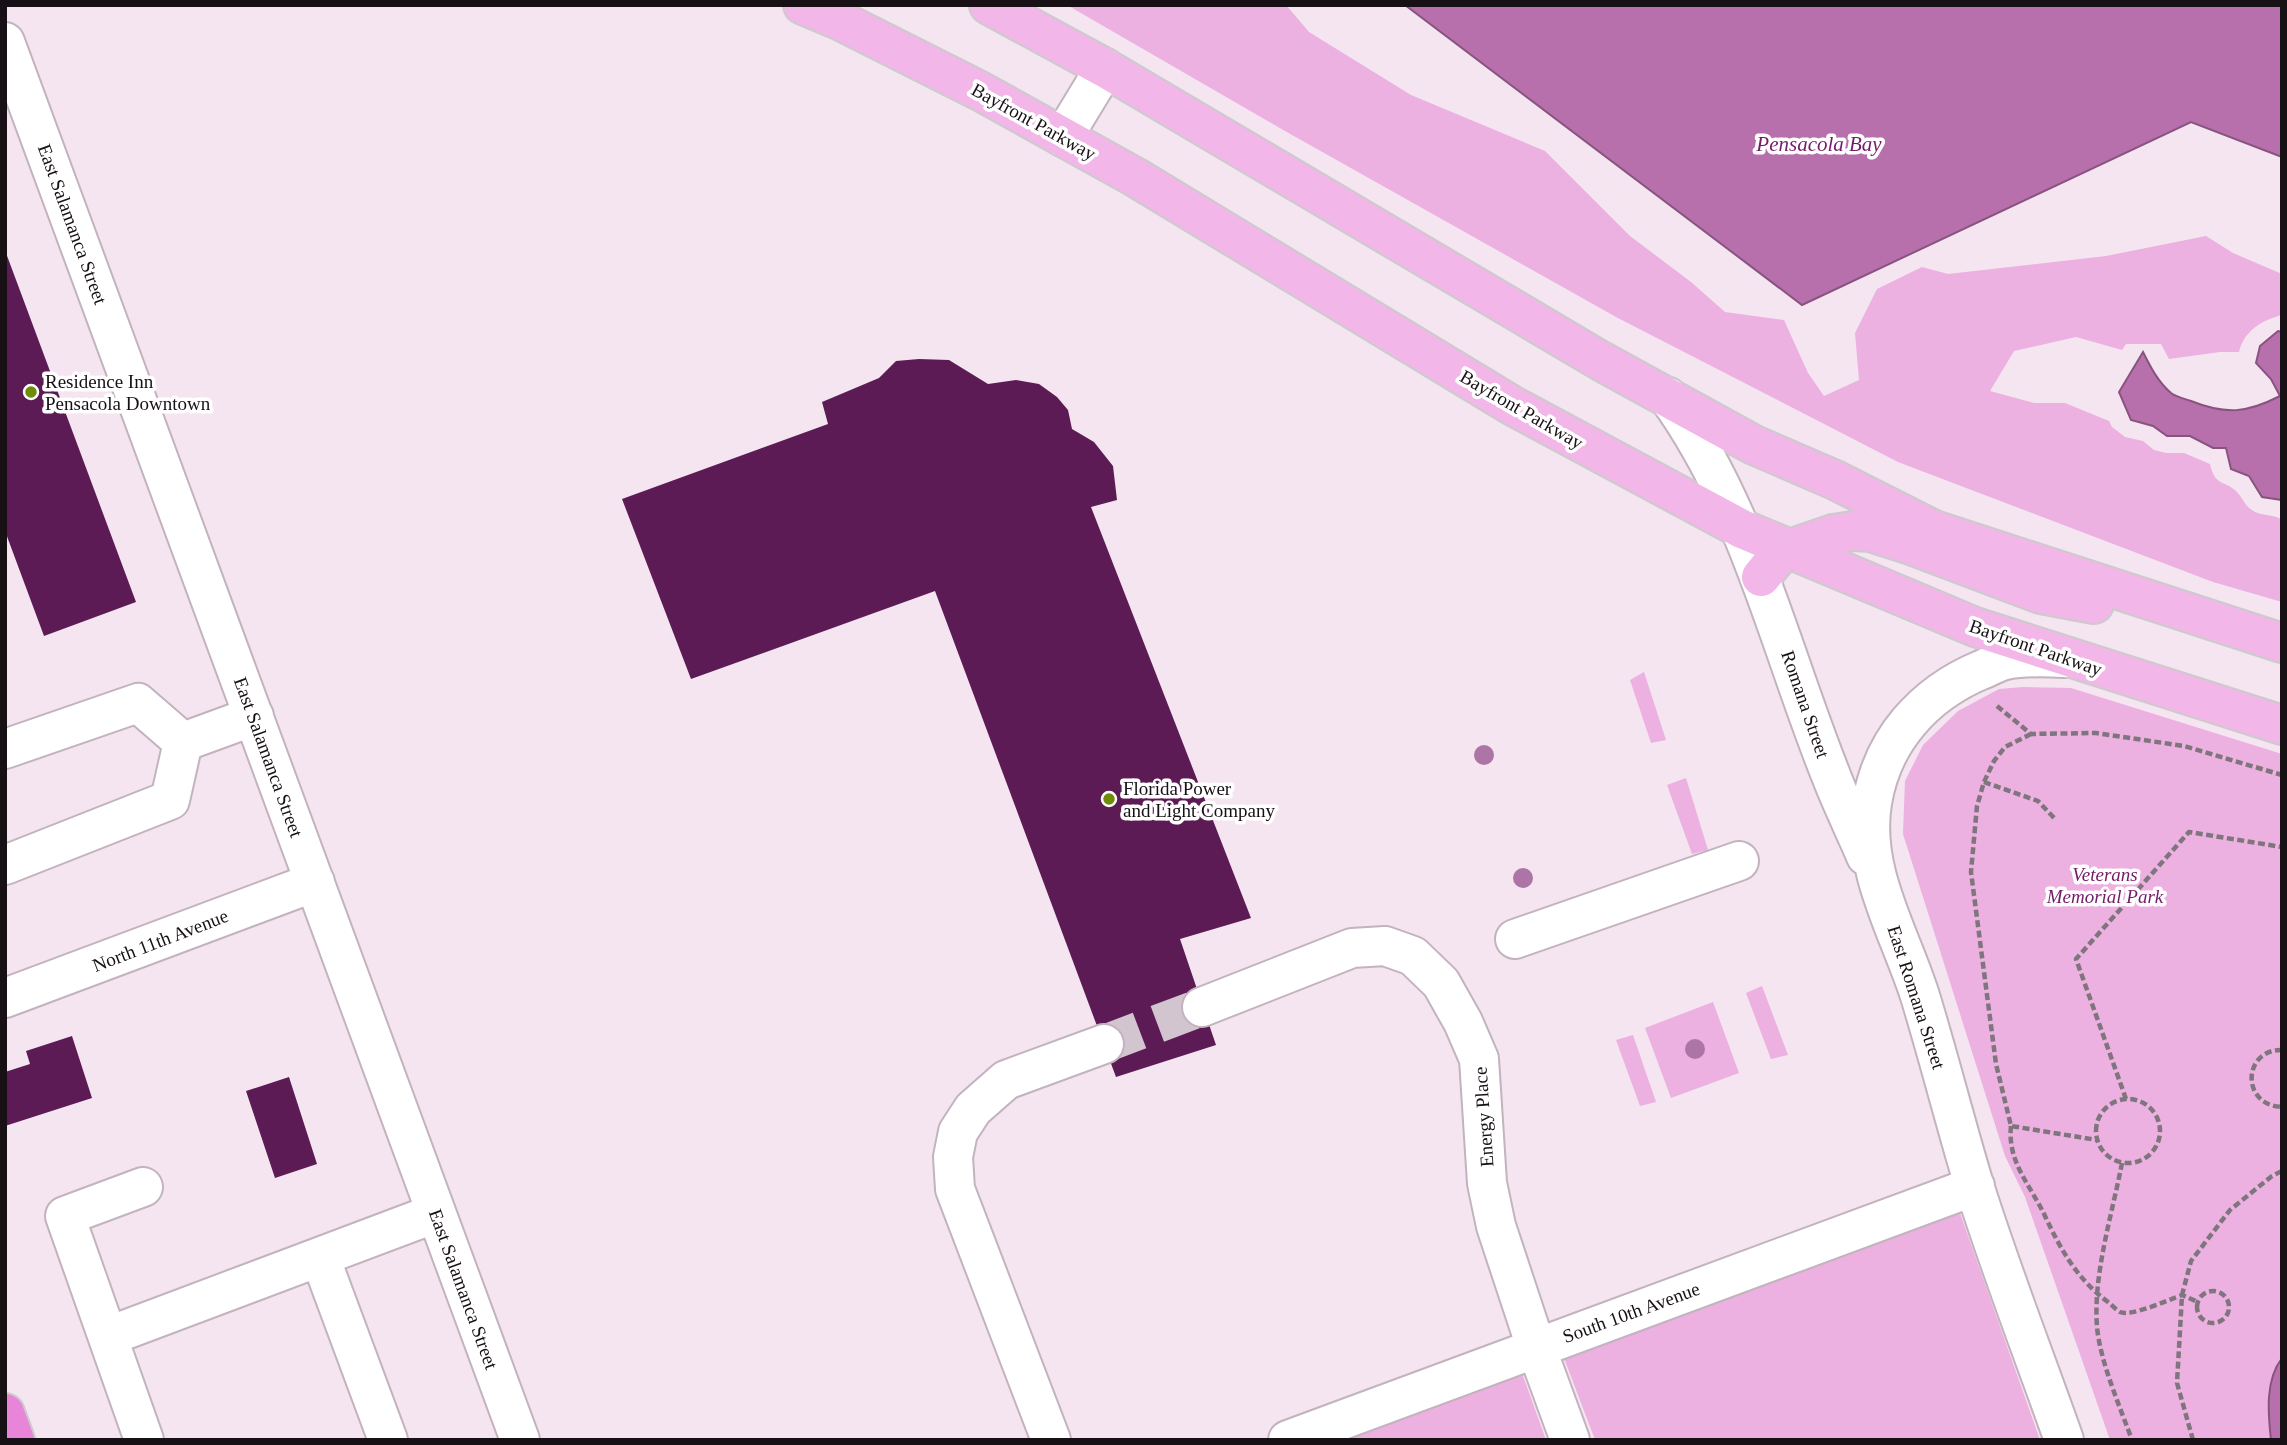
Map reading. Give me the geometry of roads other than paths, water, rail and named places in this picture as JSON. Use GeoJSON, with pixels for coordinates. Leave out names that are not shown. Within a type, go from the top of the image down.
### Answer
{"type":"FeatureCollection","features":[{"type":"Feature","properties":{"kind":"highway"},"geometry":{"type":"LineString","coordinates":[[5,1413],[15,1440]]}},
{"type":"Feature","properties":{"kind":"main road","name":"Bayfront Parkway"},"geometry":{"type":"LineString","coordinates":[[803,5],[980,91],[1135,177],[1513,406],[1742,529],[1975,627],[2282,725]]}},
{"type":"Feature","properties":{"kind":"main road"},"geometry":{"type":"LineString","coordinates":[[989,5],[1105,68],[1548,330],[1754,445],[1934,530],[2270,640]]}},
{"type":"Feature","properties":{"kind":"main road"},"geometry":{"type":"LineString","coordinates":[[1760,577],[1772,562],[1789,549],[1833,534],[1870,532],[2041,594],[2270,640]]}},
{"type":"Feature","properties":{"kind":"street","name":"East Salamanca Street"},"geometry":{"type":"LineString","coordinates":[[9,65],[254,716],[520,1440]]}},
{"type":"Feature","properties":{"kind":"street"},"geometry":{"type":"LineString","coordinates":[[1063,137],[1105,68]]}},
{"type":"Feature","properties":{"kind":"street","name":"Romana Street"},"geometry":{"type":"LineString","coordinates":[[1668,397],[1688,427],[1742,529],[1831,777],[1876,878]]}},
{"type":"Feature","properties":{"kind":"street","name":"East Romana Street"},"geometry":{"type":"LineString","coordinates":[[2064,657],[2026,657],[2003,661],[1964,677],[1936,694],[1904,727],[1885,759],[1872,802],[1870,840],[1876,878],[1920,996],[1975,1186],[2064,1440]]}},
{"type":"Feature","properties":{"kind":"street"},"geometry":{"type":"LineString","coordinates":[[5,749],[138,703],[183,741]]}},
{"type":"Feature","properties":{"kind":"street"},"geometry":{"type":"LineString","coordinates":[[183,741],[254,716]]}},
{"type":"Feature","properties":{"kind":"street"},"geometry":{"type":"LineString","coordinates":[[5,864],[170,800],[183,741]]}},
{"type":"Feature","properties":{"kind":"street"},"geometry":{"type":"LineString","coordinates":[[1515,939],[1739,861]]}},
{"type":"Feature","properties":{"kind":"street","name":"North 11th Avenue"},"geometry":{"type":"LineString","coordinates":[[5,998],[315,882]]}},
{"type":"Feature","properties":{"kind":"street","name":"Energy Place"},"geometry":{"type":"LineString","coordinates":[[1202,1007],[1352,948],[1385,946],[1413,956],[1441,983],[1463,1022],[1479,1059],[1487,1183],[1496,1226],[1570,1440]]}},
{"type":"Feature","properties":{"kind":"street"},"geometry":{"type":"LineString","coordinates":[[1051,1440],[955,1189],[953,1157],[958,1132],[973,1109],[1006,1080],[1104,1044]]}},
{"type":"Feature","properties":{"kind":"street","name":"South 10th Avenue"},"geometry":{"type":"LineString","coordinates":[[1288,1440],[1328,1433],[1536,1347],[1975,1186]]}},
{"type":"Feature","properties":{"kind":"street"},"geometry":{"type":"LineString","coordinates":[[143,1187],[65,1216],[144,1440]]}},
{"type":"Feature","properties":{"kind":"street"},"geometry":{"type":"LineString","coordinates":[[109,1336],[436,1213]]}},
{"type":"Feature","properties":{"kind":"street"},"geometry":{"type":"LineString","coordinates":[[320,1257],[388,1440]]}},
{"type":"Feature","properties":{"kind":"water","name":"Pensacola Bay"},"geometry":{"type":"Polygon","coordinates":[[[1405,5],[2282,5],[2282,157],[2191,122],[1802,305],[1405,5]]]}},
{"type":"Feature","properties":{"kind":"water"},"geometry":{"type":"Polygon","coordinates":[[[2278,331],[2282,332],[2282,500],[2262,497],[2249,476],[2231,469],[2226,448],[2213,448],[2190,436],[2167,436],[2153,426],[2131,420],[2119,392],[2143,352],[2166,389],[2178,397],[2204,406],[2226,410],[2247,409],[2280,396],[2271,379],[2256,363],[2260,346],[2278,331]]]}},
{"type":"Feature","properties":{"kind":"water"},"geometry":{"type":"Polygon","coordinates":[[[2282,1358],[2282,1440],[2271,1440],[2270,1386],[2282,1358]]]}},
{"type":"Feature","properties":{"kind":"tunnel"},"geometry":{"type":"LineString","coordinates":[[1104,1044],[1202,1007]]}},
{"type":"Feature","properties":{"kind":"place","name":"Residence Inn Pensacola Downtown"},"geometry":{"type":"Point","coordinates":[31,392]}},
{"type":"Feature","properties":{"kind":"place","name":"Florida Power and Light Company"},"geometry":{"type":"Point","coordinates":[1109,799]}},
{"type":"Feature","properties":{"kind":"park label","name":"Veterans Memorial Park"},"geometry":{"type":"Point","coordinates":[2105,885]}}]}
